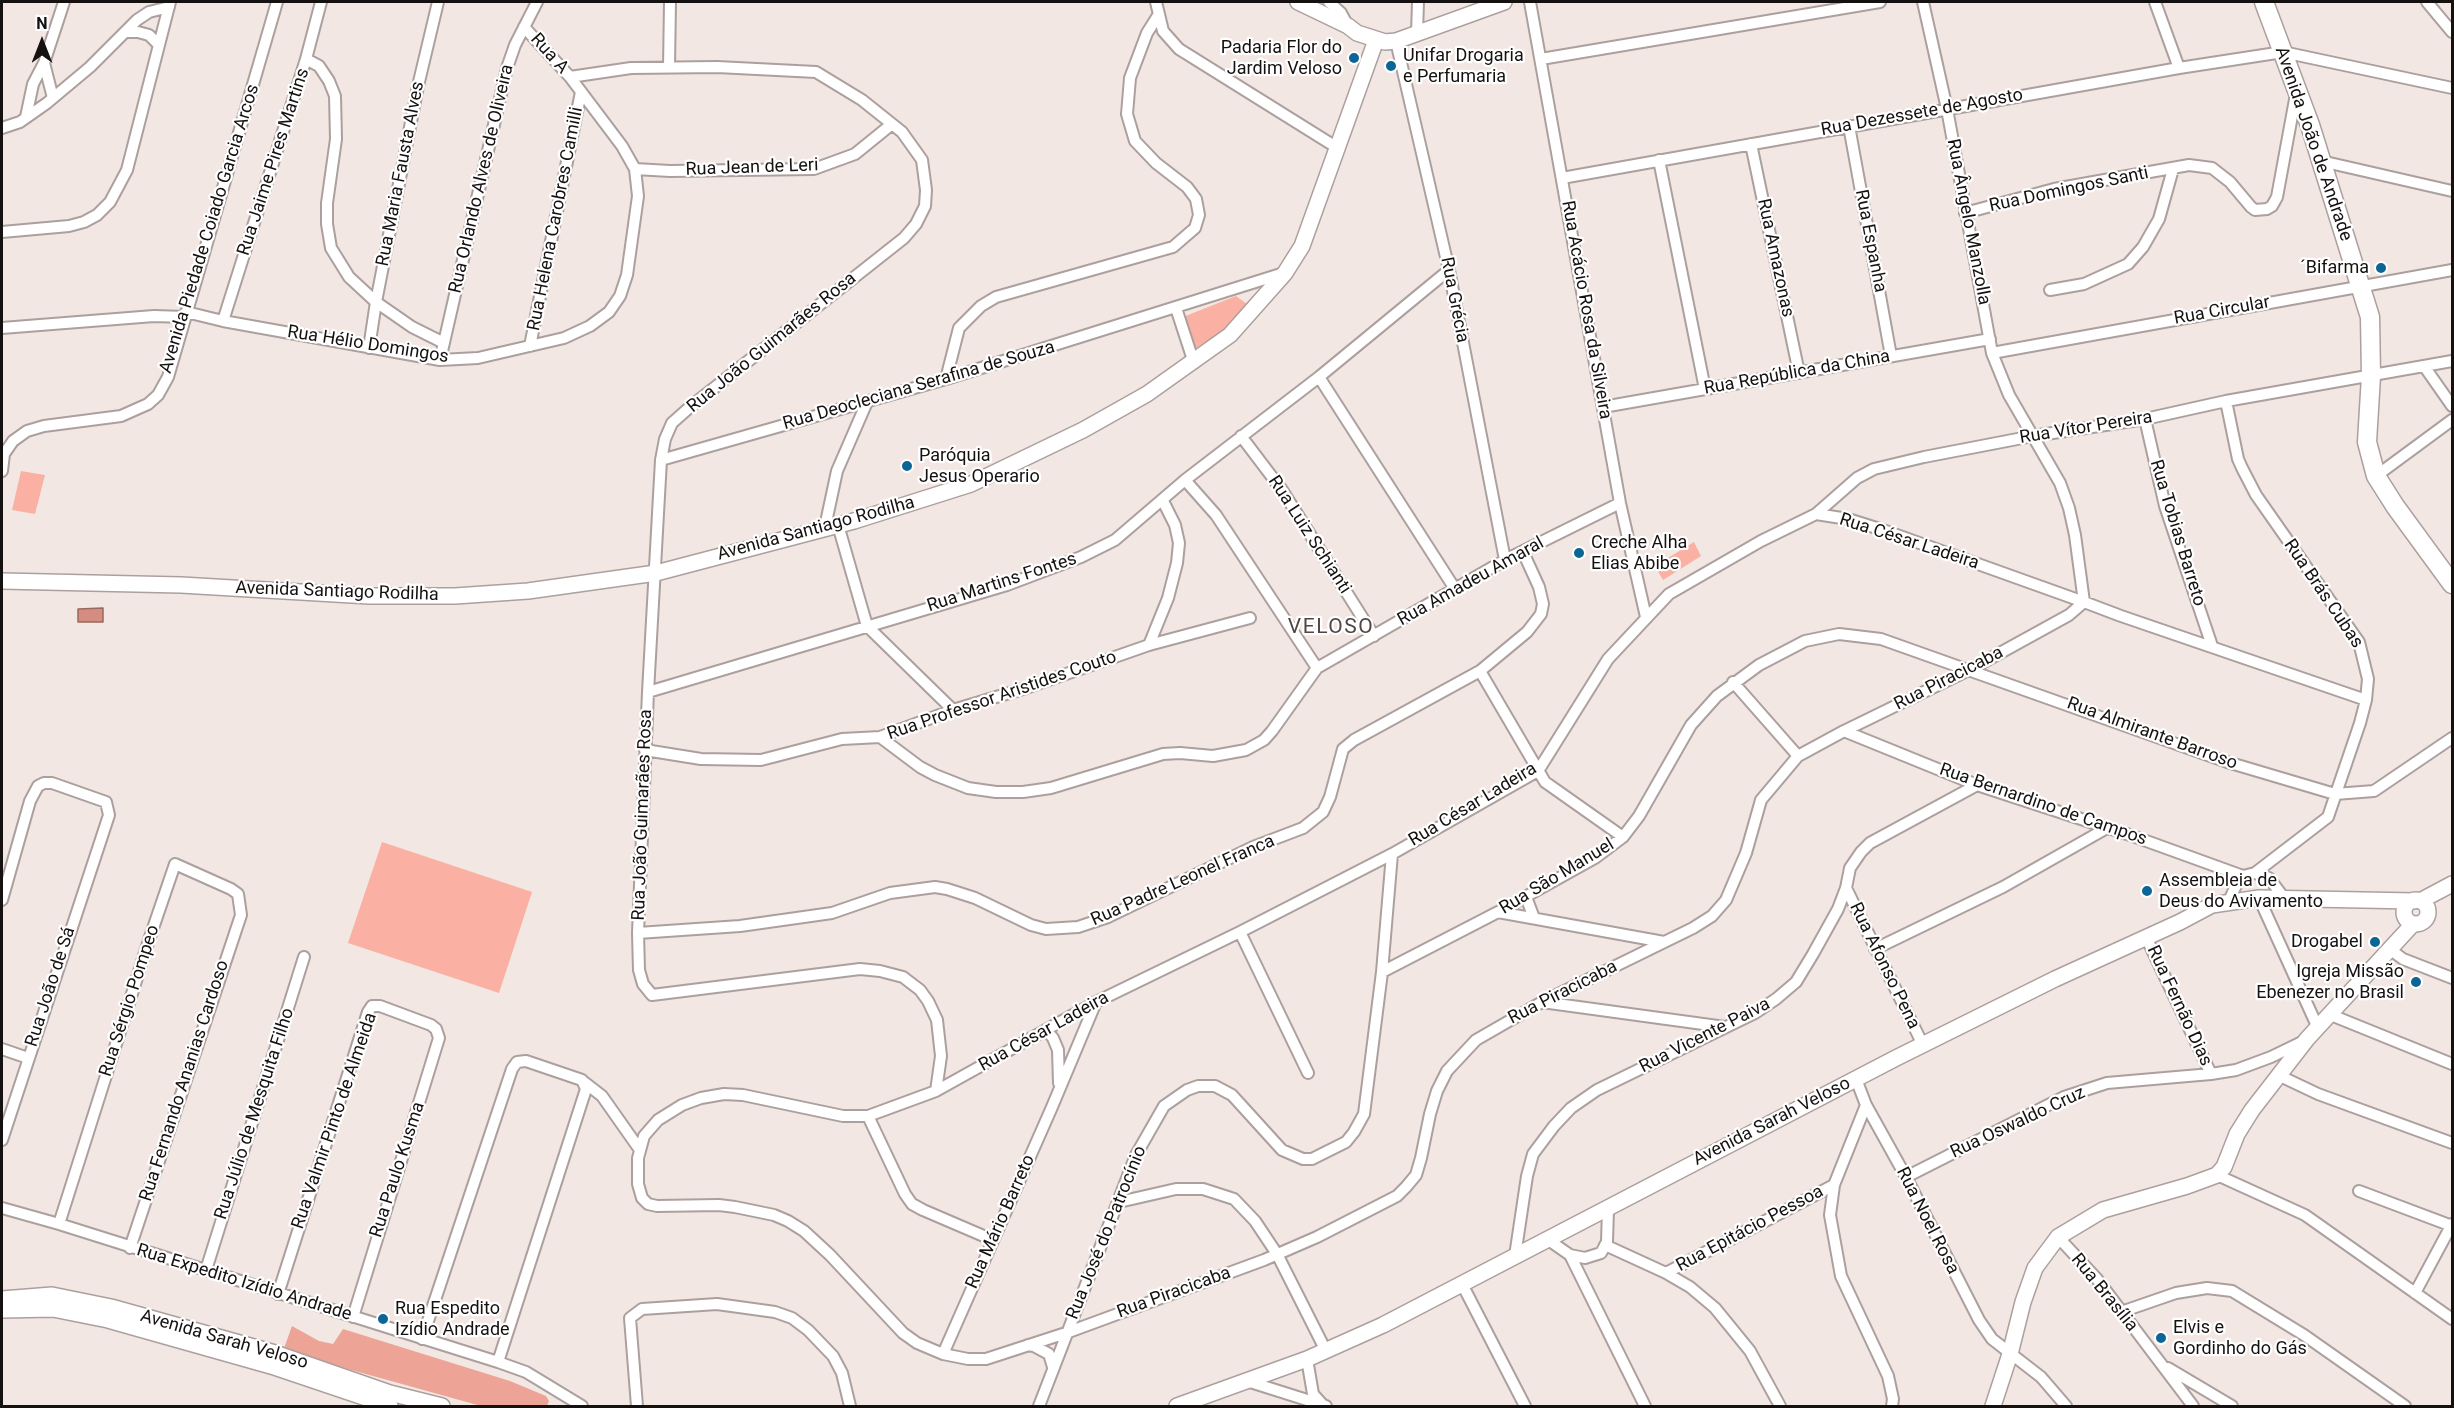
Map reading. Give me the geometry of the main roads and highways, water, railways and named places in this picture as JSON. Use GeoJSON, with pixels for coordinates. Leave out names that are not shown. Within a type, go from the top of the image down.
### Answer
{"type":"FeatureCollection","features":[{"type":"Feature","properties":{"kind":"main road"},"geometry":{"type":"LineString","coordinates":[[1298,2],[1348,26],[1357,33],[1376,40],[1396,41],[1500,2]]}},
{"type":"Feature","properties":{"kind":"main road","name":"Avenida João de Andrade"},"geometry":{"type":"LineString","coordinates":[[2264,2],[2297,87],[2370,317],[2371,376],[2367,442],[2376,476],[2452,584]]}},
{"type":"Feature","properties":{"kind":"main road","name":"Avenida Santiago Rodilha"},"geometry":{"type":"LineString","coordinates":[[2,581],[181,585],[369,596],[455,596],[528,591],[656,573],[831,526],[970,484],[1083,430],[1147,394],[1194,363],[1230,335],[1285,273],[1310,230],[1336,147],[1376,40]]}},
{"type":"Feature","properties":{"kind":"main road","name":"Avenida Sarah Veloso"},"geometry":{"type":"LineString","coordinates":[[1177,1407],[1307,1359],[1383,1325],[1923,1044],[2212,905],[2259,898],[2417,901],[2452,884]]}},
{"type":"Feature","properties":{"kind":"main road"},"geometry":{"type":"LineString","coordinates":[[2409,921],[2420,923],[2452,891]]}},
{"type":"Feature","properties":{"kind":"main road"},"geometry":{"type":"LineString","coordinates":[[1993,1407],[2035,1268],[2058,1237],[2103,1210],[2217,1175],[2224,1167],[2237,1134],[2252,1110],[2312,1034],[2391,950],[2409,921],[2406,907],[2417,901],[2427,909],[2427,916]]}},
{"type":"Feature","properties":{"kind":"main road","name":"Avenida Sarah Veloso"},"geometry":{"type":"LineString","coordinates":[[2380,902],[2409,921]]}},
{"type":"Feature","properties":{"kind":"main road","name":"Avenida Sarah Veloso"},"geometry":{"type":"LineString","coordinates":[[2,1299],[52,1295],[111,1307],[275,1353],[390,1393],[442,1407]]}},
{"type":"Feature","properties":{"kind":"main road","name":"Avenida Sarah Veloso"},"geometry":{"type":"LineString","coordinates":[[2,1310],[52,1309],[108,1320],[271,1366],[390,1407]]}},
{"type":"Feature","properties":{"kind":"place","name":"Padaria Flor do Jardim Veloso"},"geometry":{"type":"Point","coordinates":[1354,58]}},
{"type":"Feature","properties":{"kind":"place","name":"Unifar Drogaria e Perfumaria"},"geometry":{"type":"Point","coordinates":[1391,66]}},
{"type":"Feature","properties":{"kind":"place","name":"´Bifarma"},"geometry":{"type":"Point","coordinates":[2381,268]}},
{"type":"Feature","properties":{"kind":"place","name":"Paróquia Jesus Operario"},"geometry":{"type":"Point","coordinates":[907,466]}},
{"type":"Feature","properties":{"kind":"place","name":"Creche Alha Elias Abibe"},"geometry":{"type":"Point","coordinates":[1579,553]}},
{"type":"Feature","properties":{"kind":"place","name":"Assembleia de Deus do Avivamento"},"geometry":{"type":"Point","coordinates":[2147,891]}},
{"type":"Feature","properties":{"kind":"place","name":"Drogabel"},"geometry":{"type":"Point","coordinates":[2375,942]}},
{"type":"Feature","properties":{"kind":"place","name":"Igreja Missão Ebenezer no Brasil"},"geometry":{"type":"Point","coordinates":[2416,982]}},
{"type":"Feature","properties":{"kind":"place","name":"Rua Espedito Izídio Andrade"},"geometry":{"type":"Point","coordinates":[383,1319]}},
{"type":"Feature","properties":{"kind":"place","name":"Elvis e Gordinho do Gás"},"geometry":{"type":"Point","coordinates":[2161,1338]}},
{"type":"Feature","properties":{"kind":"district","name":"VELOSO"},"geometry":{"type":"Point","coordinates":[1331,628]}}]}
